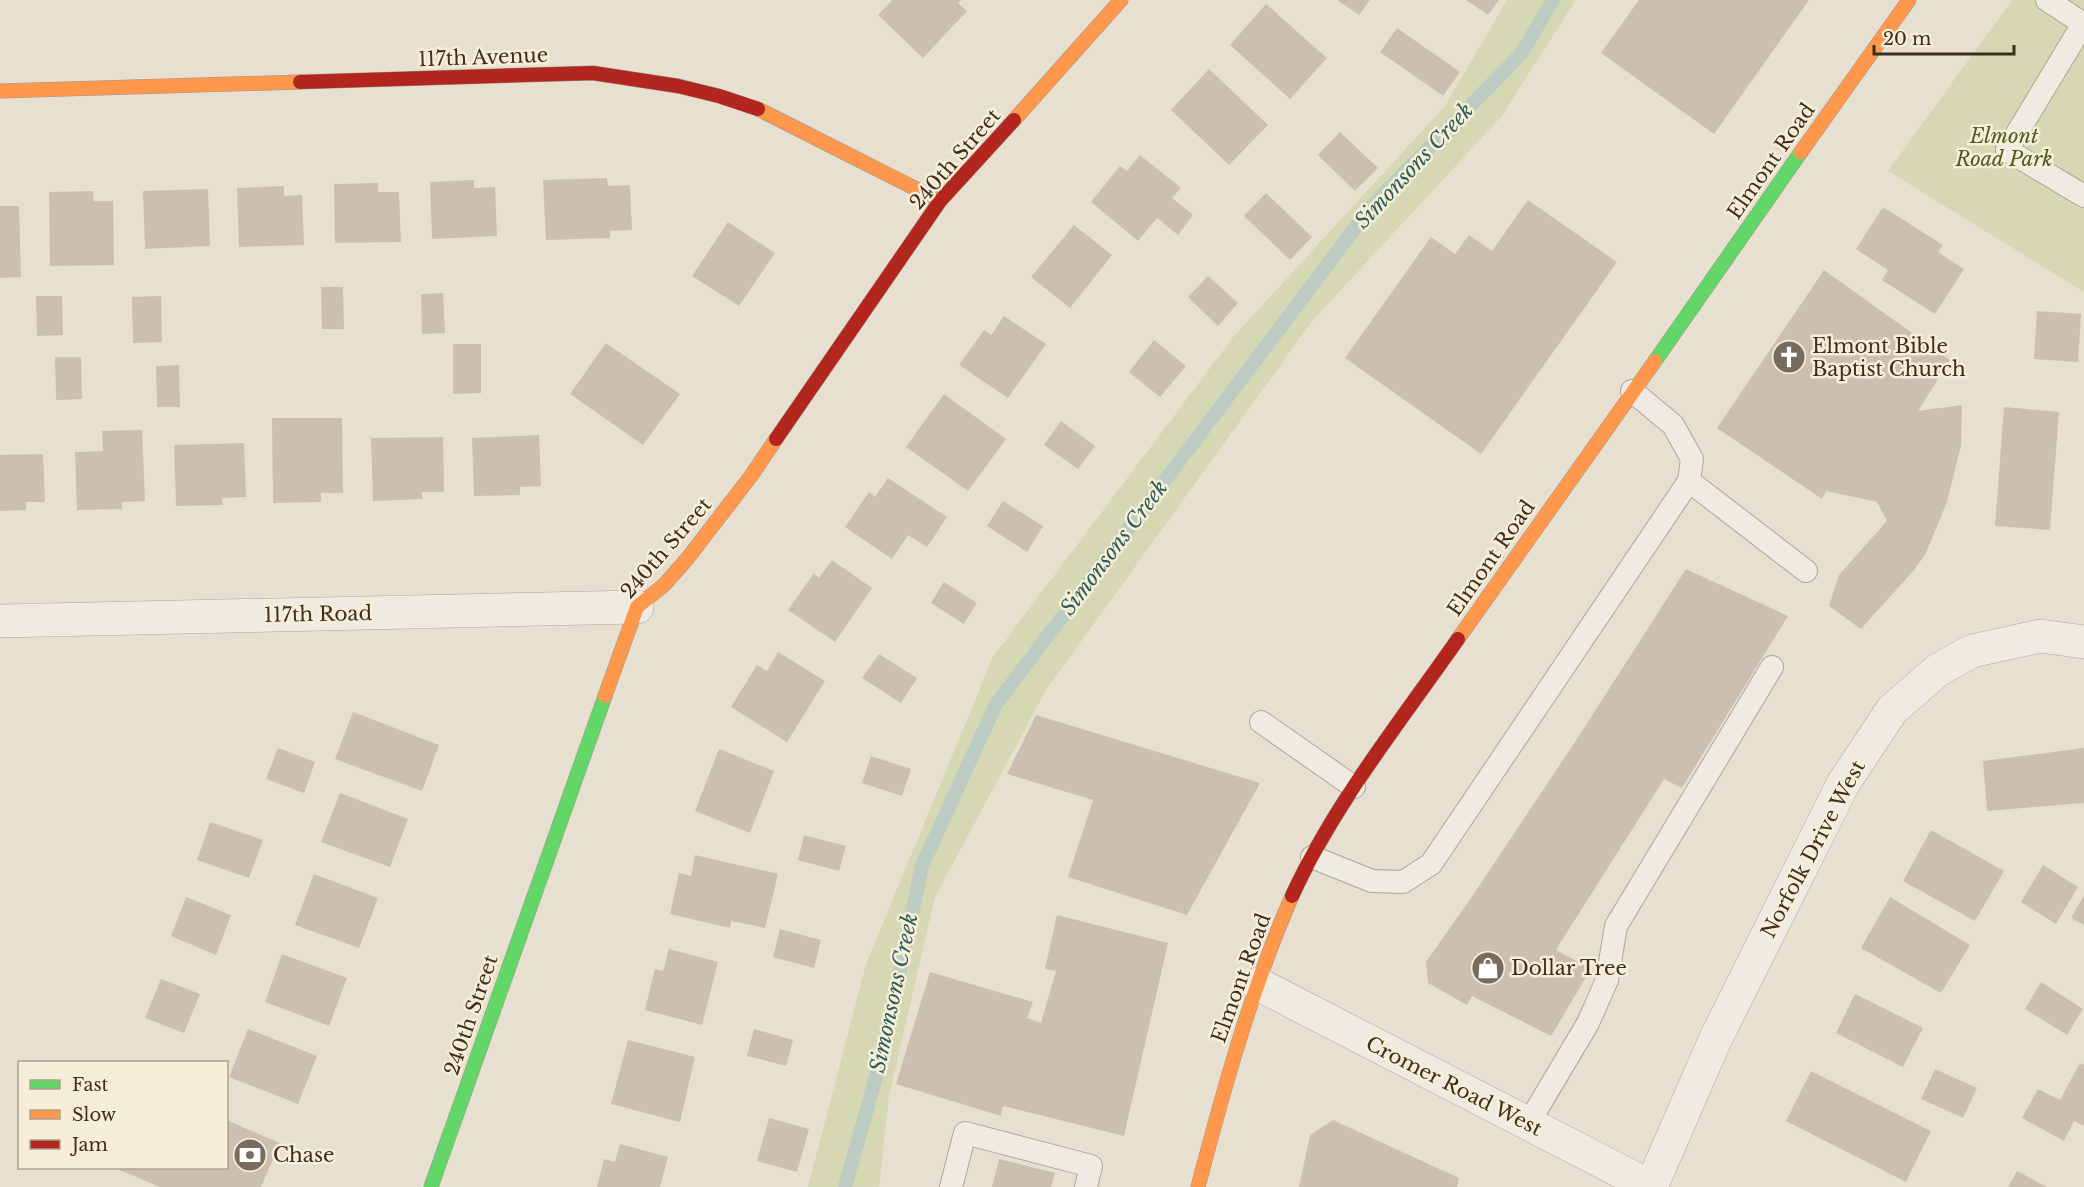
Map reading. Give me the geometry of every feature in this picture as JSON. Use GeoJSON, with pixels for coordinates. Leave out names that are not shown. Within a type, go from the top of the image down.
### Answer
{"type":"FeatureCollection","features":[{"type":"Feature","properties":{"kind":"street","name":"240th Street"},"geometry":{"type":"LineString","coordinates":[[431,1187],[637,607],[664,585],[687,559],[751,476],[940,201],[1055,76],[1121,0]]}},
{"type":"Feature","properties":{"kind":"street","name":"Elmont Road"},"geometry":{"type":"LineString","coordinates":[[1198,1187],[1228,1074],[1258,984],[1296,888],[1312,857],[1354,787],[1909,0]]}},
{"type":"Feature","properties":{"kind":"street","name":"117th Avenue"},"geometry":{"type":"LineString","coordinates":[[0,91],[593,73],[643,78],[688,86],[761,110],[940,201]]}},
{"type":"Feature","properties":{"kind":"street","name":"117th Road"},"geometry":{"type":"LineString","coordinates":[[0,621],[637,607]]}},
{"type":"Feature","properties":{"kind":"street","name":"Norfolk Drive West"},"geometry":{"type":"LineString","coordinates":[[1651,1187],[1715,1040],[1843,784],[1892,710],[1938,670],[1972,651],[2040,636],[2084,642]]}},
{"type":"Feature","properties":{"kind":"street","name":"Cromer Road West"},"geometry":{"type":"LineString","coordinates":[[1258,984],[1651,1187]]}},
{"type":"Feature","properties":{"kind":"lane"},"geometry":{"type":"LineString","coordinates":[[2047,0],[2084,24],[2007,150],[2084,196]]}},
{"type":"Feature","properties":{"kind":"lane"},"geometry":{"type":"LineString","coordinates":[[1312,857],[1372,880],[1382,881],[1403,882],[1431,864],[1689,481],[1692,459],[1673,425],[1632,391]]}},
{"type":"Feature","properties":{"kind":"lane"},"geometry":{"type":"LineString","coordinates":[[1689,481],[1806,571]]}},
{"type":"Feature","properties":{"kind":"lane"},"geometry":{"type":"LineString","coordinates":[[1528,1124],[1588,1023],[1606,980],[1617,926],[1772,667]]}},
{"type":"Feature","properties":{"kind":"lane"},"geometry":{"type":"LineString","coordinates":[[1260,722],[1354,787]]}},
{"type":"Feature","properties":{"kind":"lane"},"geometry":{"type":"LineString","coordinates":[[958,1185],[965,1133],[1091,1166],[1086,1187]]}},
{"type":"Feature","properties":{"kind":"green space"},"geometry":{"type":"Polygon","coordinates":[[[1507,0],[1576,0],[1501,117],[1313,320],[1046,690],[935,897],[889,1096],[879,1187],[808,1187],[866,964],[993,657],[1234,336],[1445,106],[1507,0]]]}},
{"type":"Feature","properties":{"kind":"green space","name":"Elmont Road Park"},"geometry":{"type":"Polygon","coordinates":[[[2012,0],[2084,0],[2084,292],[1888,171],[2012,0]]]}},
{"type":"Feature","properties":{"kind":"building"},"geometry":{"type":"Polygon","coordinates":[[[892,0],[961,0],[958,3],[967,11],[923,58],[878,15],[892,0]]]}},
{"type":"Feature","properties":{"kind":"building"},"geometry":{"type":"Polygon","coordinates":[[[1337,0],[1370,0],[1359,15],[1337,0]]]}},
{"type":"Feature","properties":{"kind":"building"},"geometry":{"type":"Polygon","coordinates":[[[1466,0],[1499,0],[1488,15],[1466,0]]]}},
{"type":"Feature","properties":{"kind":"building"},"geometry":{"type":"Polygon","coordinates":[[[1639,0],[1809,0],[1714,134],[1601,53],[1639,0]]]}},
{"type":"Feature","properties":{"kind":"building"},"geometry":{"type":"Polygon","coordinates":[[[1266,4],[1327,58],[1290,99],[1230,45],[1266,4]]]}},
{"type":"Feature","properties":{"kind":"building"},"geometry":{"type":"Polygon","coordinates":[[[1397,28],[1460,72],[1443,96],[1380,52],[1397,28]]]}},
{"type":"Feature","properties":{"kind":"building"},"geometry":{"type":"Polygon","coordinates":[[[1209,69],[1268,125],[1229,165],[1171,110],[1209,69]]]}},
{"type":"Feature","properties":{"kind":"building"},"geometry":{"type":"Polygon","coordinates":[[[1340,132],[1378,168],[1355,191],[1318,155],[1340,132]]]}},
{"type":"Feature","properties":{"kind":"building"},"geometry":{"type":"Polygon","coordinates":[[[1140,155],[1181,188],[1172,198],[1193,215],[1178,235],[1157,218],[1138,241],[1091,202],[1120,166],[1127,171],[1140,155]]]}},
{"type":"Feature","properties":{"kind":"building"},"geometry":{"type":"Polygon","coordinates":[[[607,178],[608,186],[630,185],[632,230],[610,231],[610,238],[546,240],[543,180],[607,178]]]}},
{"type":"Feature","properties":{"kind":"building"},"geometry":{"type":"Polygon","coordinates":[[[474,180],[474,188],[495,187],[497,236],[432,239],[430,182],[474,180]]]}},
{"type":"Feature","properties":{"kind":"building"},"geometry":{"type":"Polygon","coordinates":[[[378,183],[378,192],[399,192],[401,242],[335,243],[334,184],[378,183]]]}},
{"type":"Feature","properties":{"kind":"building"},"geometry":{"type":"Polygon","coordinates":[[[284,186],[284,196],[302,195],[304,245],[239,247],[237,188],[284,186]]]}},
{"type":"Feature","properties":{"kind":"building"},"geometry":{"type":"Polygon","coordinates":[[[208,189],[210,246],[145,249],[143,191],[208,189]]]}},
{"type":"Feature","properties":{"kind":"building"},"geometry":{"type":"Polygon","coordinates":[[[93,191],[94,201],[113,201],[114,265],[50,266],[49,192],[93,191]]]}},
{"type":"Feature","properties":{"kind":"building"},"geometry":{"type":"Polygon","coordinates":[[[1266,193],[1312,237],[1290,260],[1244,216],[1266,193]]]}},
{"type":"Feature","properties":{"kind":"building"},"geometry":{"type":"Polygon","coordinates":[[[1528,200],[1617,262],[1481,454],[1345,358],[1431,237],[1455,254],[1469,235],[1492,251],[1528,200]]]}},
{"type":"Feature","properties":{"kind":"building"},"geometry":{"type":"Polygon","coordinates":[[[0,206],[19,206],[21,277],[0,278],[0,206]]]}},
{"type":"Feature","properties":{"kind":"building"},"geometry":{"type":"Polygon","coordinates":[[[1883,207],[1943,245],[1938,252],[1964,269],[1935,314],[1882,280],[1888,270],[1856,249],[1883,207]]]}},
{"type":"Feature","properties":{"kind":"building"},"geometry":{"type":"Polygon","coordinates":[[[728,222],[775,253],[739,306],[692,276],[728,222]]]}},
{"type":"Feature","properties":{"kind":"building"},"geometry":{"type":"Polygon","coordinates":[[[1074,225],[1112,255],[1070,308],[1031,277],[1074,225]]]}},
{"type":"Feature","properties":{"kind":"building"},"geometry":{"type":"Polygon","coordinates":[[[1824,270],[1950,360],[1918,411],[1962,405],[1961,445],[1947,502],[1925,555],[1861,629],[1829,606],[1839,575],[1887,521],[1877,502],[1826,491],[1822,499],[1717,428],[1824,270]]]}},
{"type":"Feature","properties":{"kind":"building"},"geometry":{"type":"Polygon","coordinates":[[[1208,276],[1238,303],[1218,326],[1188,297],[1208,276]]]}},
{"type":"Feature","properties":{"kind":"building"},"geometry":{"type":"Polygon","coordinates":[[[321,287],[343,287],[344,329],[322,329],[321,287]]]}},
{"type":"Feature","properties":{"kind":"building"},"geometry":{"type":"Polygon","coordinates":[[[443,293],[445,333],[422,334],[421,294],[443,293]]]}},
{"type":"Feature","properties":{"kind":"building"},"geometry":{"type":"Polygon","coordinates":[[[36,296],[62,296],[63,335],[37,336],[36,296]]]}},
{"type":"Feature","properties":{"kind":"building"},"geometry":{"type":"Polygon","coordinates":[[[161,296],[162,342],[133,343],[132,297],[161,296]]]}},
{"type":"Feature","properties":{"kind":"building"},"geometry":{"type":"Polygon","coordinates":[[[2037,311],[2081,314],[2078,362],[2034,359],[2037,311]]]}},
{"type":"Feature","properties":{"kind":"building"},"geometry":{"type":"Polygon","coordinates":[[[1004,316],[1046,344],[1008,398],[959,365],[984,330],[991,335],[1004,316]]]}},
{"type":"Feature","properties":{"kind":"building"},"geometry":{"type":"Polygon","coordinates":[[[1154,340],[1186,366],[1160,397],[1129,372],[1154,340]]]}},
{"type":"Feature","properties":{"kind":"building"},"geometry":{"type":"Polygon","coordinates":[[[606,343],[680,394],[643,445],[570,394],[606,343]]]}},
{"type":"Feature","properties":{"kind":"building"},"geometry":{"type":"Polygon","coordinates":[[[453,344],[481,344],[481,393],[453,394],[453,344]]]}},
{"type":"Feature","properties":{"kind":"building"},"geometry":{"type":"Polygon","coordinates":[[[55,357],[81,357],[82,399],[56,400],[55,357]]]}},
{"type":"Feature","properties":{"kind":"building"},"geometry":{"type":"Polygon","coordinates":[[[179,365],[180,407],[157,407],[156,366],[179,365]]]}},
{"type":"Feature","properties":{"kind":"building"},"geometry":{"type":"Polygon","coordinates":[[[944,394],[1006,439],[968,491],[906,447],[944,394]]]}},
{"type":"Feature","properties":{"kind":"building"},"geometry":{"type":"Polygon","coordinates":[[[2004,407],[2059,412],[2050,530],[1995,526],[2004,407]]]}},
{"type":"Feature","properties":{"kind":"building"},"geometry":{"type":"Polygon","coordinates":[[[272,418],[342,418],[343,493],[321,493],[321,502],[273,503],[272,418]]]}},
{"type":"Feature","properties":{"kind":"building"},"geometry":{"type":"Polygon","coordinates":[[[1061,421],[1095,446],[1078,469],[1044,445],[1061,421]]]}},
{"type":"Feature","properties":{"kind":"building"},"geometry":{"type":"Polygon","coordinates":[[[142,430],[145,501],[122,502],[122,509],[77,510],[75,452],[103,451],[102,431],[142,430]]]}},
{"type":"Feature","properties":{"kind":"building"},"geometry":{"type":"Polygon","coordinates":[[[539,435],[541,486],[520,487],[520,495],[474,496],[472,438],[539,435]]]}},
{"type":"Feature","properties":{"kind":"building"},"geometry":{"type":"Polygon","coordinates":[[[443,437],[444,492],[422,492],[422,499],[373,501],[371,438],[443,437]]]}},
{"type":"Feature","properties":{"kind":"building"},"geometry":{"type":"Polygon","coordinates":[[[244,443],[246,497],[222,498],[223,505],[176,506],[174,445],[244,443]]]}},
{"type":"Feature","properties":{"kind":"building"},"geometry":{"type":"Polygon","coordinates":[[[43,454],[45,502],[26,502],[26,510],[0,511],[0,455],[43,454]]]}},
{"type":"Feature","properties":{"kind":"building"},"geometry":{"type":"Polygon","coordinates":[[[888,478],[947,517],[927,547],[908,535],[892,559],[845,527],[869,492],[875,497],[888,478]]]}},
{"type":"Feature","properties":{"kind":"building"},"geometry":{"type":"Polygon","coordinates":[[[1003,501],[1043,526],[1027,552],[987,526],[1003,501]]]}},
{"type":"Feature","properties":{"kind":"building"},"geometry":{"type":"Polygon","coordinates":[[[832,560],[872,588],[835,642],[788,610],[814,573],[819,578],[832,560]]]}},
{"type":"Feature","properties":{"kind":"building"},"geometry":{"type":"Polygon","coordinates":[[[1686,569],[1788,616],[1682,788],[1664,779],[1556,950],[1591,969],[1551,1036],[1472,996],[1467,1005],[1428,983],[1426,962],[1577,739],[1686,569]]]}},
{"type":"Feature","properties":{"kind":"building"},"geometry":{"type":"Polygon","coordinates":[[[944,582],[977,603],[964,624],[931,603],[944,582]]]}},
{"type":"Feature","properties":{"kind":"building"},"geometry":{"type":"Polygon","coordinates":[[[778,652],[825,681],[787,742],[731,707],[757,665],[767,671],[778,652]]]}},
{"type":"Feature","properties":{"kind":"building"},"geometry":{"type":"Polygon","coordinates":[[[879,654],[917,678],[901,703],[862,678],[879,654]]]}},
{"type":"Feature","properties":{"kind":"building"},"geometry":{"type":"Polygon","coordinates":[[[353,712],[439,745],[422,791],[335,759],[353,712]]]}},
{"type":"Feature","properties":{"kind":"building"},"geometry":{"type":"Polygon","coordinates":[[[1036,715],[1260,783],[1187,915],[1068,877],[1093,800],[1007,774],[1036,715]]]}},
{"type":"Feature","properties":{"kind":"building"},"geometry":{"type":"Polygon","coordinates":[[[278,748],[315,762],[304,793],[266,779],[278,748]]]}},
{"type":"Feature","properties":{"kind":"building"},"geometry":{"type":"Polygon","coordinates":[[[2084,748],[2084,803],[1987,811],[1983,761],[2084,748]]]}},
{"type":"Feature","properties":{"kind":"building"},"geometry":{"type":"Polygon","coordinates":[[[719,749],[774,771],[750,833],[695,811],[719,749]]]}},
{"type":"Feature","properties":{"kind":"building"},"geometry":{"type":"Polygon","coordinates":[[[871,756],[911,769],[902,796],[862,783],[871,756]]]}},
{"type":"Feature","properties":{"kind":"building"},"geometry":{"type":"Polygon","coordinates":[[[340,793],[408,819],[390,867],[321,842],[340,793]]]}},
{"type":"Feature","properties":{"kind":"building"},"geometry":{"type":"Polygon","coordinates":[[[210,822],[263,840],[249,878],[197,860],[210,822]]]}},
{"type":"Feature","properties":{"kind":"building"},"geometry":{"type":"Polygon","coordinates":[[[1931,830],[2004,871],[1975,921],[1903,881],[1931,830]]]}},
{"type":"Feature","properties":{"kind":"building"},"geometry":{"type":"Polygon","coordinates":[[[804,835],[846,846],[839,871],[798,860],[804,835]]]}},
{"type":"Feature","properties":{"kind":"building"},"geometry":{"type":"Polygon","coordinates":[[[695,855],[778,874],[765,928],[731,921],[730,928],[670,914],[679,873],[691,876],[695,855]]]}},
{"type":"Feature","properties":{"kind":"building"},"geometry":{"type":"Polygon","coordinates":[[[2043,865],[2078,887],[2056,924],[2021,902],[2043,865]]]}},
{"type":"Feature","properties":{"kind":"building"},"geometry":{"type":"Polygon","coordinates":[[[314,874],[378,898],[359,948],[295,925],[314,874]]]}},
{"type":"Feature","properties":{"kind":"building"},"geometry":{"type":"Polygon","coordinates":[[[2084,895],[2084,925],[2071,918],[2084,895]]]}},
{"type":"Feature","properties":{"kind":"building"},"geometry":{"type":"Polygon","coordinates":[[[186,897],[231,915],[216,955],[171,936],[186,897]]]}},
{"type":"Feature","properties":{"kind":"building"},"geometry":{"type":"Polygon","coordinates":[[[1890,897],[1970,945],[1941,993],[1861,948],[1890,897]]]}},
{"type":"Feature","properties":{"kind":"building"},"geometry":{"type":"Polygon","coordinates":[[[1057,915],[1168,943],[1124,1136],[1003,1106],[1001,1116],[896,1084],[930,972],[1033,1002],[1027,1018],[1041,1023],[1056,971],[1045,969],[1057,915]]]}},
{"type":"Feature","properties":{"kind":"building"},"geometry":{"type":"Polygon","coordinates":[[[780,929],[821,940],[814,968],[773,957],[780,929]]]}},
{"type":"Feature","properties":{"kind":"building"},"geometry":{"type":"Polygon","coordinates":[[[669,949],[718,962],[702,1025],[645,1010],[655,969],[663,971],[669,949]]]}},
{"type":"Feature","properties":{"kind":"building"},"geometry":{"type":"Polygon","coordinates":[[[282,954],[347,978],[329,1026],[265,1002],[282,954]]]}},
{"type":"Feature","properties":{"kind":"building"},"geometry":{"type":"Polygon","coordinates":[[[161,979],[200,994],[184,1033],[145,1018],[161,979]]]}},
{"type":"Feature","properties":{"kind":"building"},"geometry":{"type":"Polygon","coordinates":[[[2041,982],[2083,1009],[2067,1035],[2025,1009],[2041,982]]]}},
{"type":"Feature","properties":{"kind":"building"},"geometry":{"type":"Polygon","coordinates":[[[1855,994],[1923,1028],[1903,1067],[1836,1033],[1855,994]]]}},
{"type":"Feature","properties":{"kind":"building"},"geometry":{"type":"Polygon","coordinates":[[[248,1029],[317,1056],[298,1104],[229,1077],[248,1029]]]}},
{"type":"Feature","properties":{"kind":"building"},"geometry":{"type":"Polygon","coordinates":[[[754,1029],[793,1040],[786,1066],[747,1056],[754,1029]]]}},
{"type":"Feature","properties":{"kind":"building"},"geometry":{"type":"Polygon","coordinates":[[[628,1040],[695,1057],[680,1122],[611,1104],[628,1040]]]}},
{"type":"Feature","properties":{"kind":"building"},"geometry":{"type":"Polygon","coordinates":[[[2080,1063],[2084,1065],[2084,1126],[2074,1121],[2064,1141],[2022,1118],[2038,1089],[2060,1100],[2080,1063]]]}},
{"type":"Feature","properties":{"kind":"building"},"geometry":{"type":"Polygon","coordinates":[[[1935,1069],[1977,1088],[1963,1118],[1921,1099],[1935,1069]]]}},
{"type":"Feature","properties":{"kind":"building"},"geometry":{"type":"Polygon","coordinates":[[[1811,1071],[1931,1131],[1906,1182],[1786,1121],[1811,1071]]]}},
{"type":"Feature","properties":{"kind":"building"},"geometry":{"type":"Polygon","coordinates":[[[769,1118],[809,1129],[797,1172],[757,1161],[769,1118]]]}},
{"type":"Feature","properties":{"kind":"building"},"geometry":{"type":"Polygon","coordinates":[[[1333,1120],[1459,1178],[1457,1187],[1299,1187],[1310,1135],[1333,1120]]]}},
{"type":"Feature","properties":{"kind":"building","name":"Chase"},"geometry":{"type":"Polygon","coordinates":[[[228,1121],[280,1143],[261,1187],[160,1187],[117,1169],[228,1169],[228,1121]]]}},
{"type":"Feature","properties":{"kind":"building"},"geometry":{"type":"Polygon","coordinates":[[[620,1144],[668,1157],[660,1187],[597,1187],[604,1159],[615,1162],[620,1144]]]}},
{"type":"Feature","properties":{"kind":"building"},"geometry":{"type":"Polygon","coordinates":[[[999,1159],[1055,1173],[1051,1187],[992,1187],[999,1159]]]}},
{"type":"Feature","properties":{"kind":"building"},"geometry":{"type":"Polygon","coordinates":[[[2017,1171],[2047,1187],[2008,1187],[2017,1171]]]}},
{"type":"Feature","properties":{"kind":"waterway","name":"Simonsons Creek"},"geometry":{"type":"LineString","coordinates":[[845,1187],[882,1055],[922,866],[995,706],[1370,208],[1521,54],[1553,0]]}},
{"type":"Feature","properties":{"kind":"traffic: fast"},"geometry":{"type":"LineString","coordinates":[[1655,361],[1801,152]]}},
{"type":"Feature","properties":{"kind":"traffic: fast"},"geometry":{"type":"LineString","coordinates":[[431,1187],[605,696]]}},
{"type":"Feature","properties":{"kind":"traffic: slow"},"geometry":{"type":"LineString","coordinates":[[1014,120],[1121,0]]}},
{"type":"Feature","properties":{"kind":"traffic: slow"},"geometry":{"type":"LineString","coordinates":[[1801,152],[1909,0]]}},
{"type":"Feature","properties":{"kind":"traffic: slow"},"geometry":{"type":"LineString","coordinates":[[0,91],[300,82]]}},
{"type":"Feature","properties":{"kind":"traffic: slow"},"geometry":{"type":"LineString","coordinates":[[758,109],[940,201]]}},
{"type":"Feature","properties":{"kind":"traffic: slow"},"geometry":{"type":"LineString","coordinates":[[1458,639],[1655,361]]}},
{"type":"Feature","properties":{"kind":"traffic: slow"},"geometry":{"type":"LineString","coordinates":[[605,696],[637,607],[664,585],[687,559],[751,476],[776,439]]}},
{"type":"Feature","properties":{"kind":"traffic: slow"},"geometry":{"type":"LineString","coordinates":[[1198,1187],[1228,1076],[1251,1003],[1292,896]]}},
{"type":"Feature","properties":{"kind":"traffic: jam"},"geometry":{"type":"LineString","coordinates":[[300,82],[593,73],[678,86],[758,109]]}},
{"type":"Feature","properties":{"kind":"traffic: jam"},"geometry":{"type":"LineString","coordinates":[[776,439],[940,201],[1014,120]]}},
{"type":"Feature","properties":{"kind":"traffic: jam"},"geometry":{"type":"LineString","coordinates":[[1292,896],[1348,796],[1458,639]]}},
{"type":"Feature","properties":{"kind":"place","name":"Elmont Bible Baptist Church"},"geometry":{"type":"Point","coordinates":[1789,357]}},
{"type":"Feature","properties":{"kind":"place","name":"Dollar Tree"},"geometry":{"type":"Point","coordinates":[1488,968]}},
{"type":"Feature","properties":{"kind":"place","name":"Chase"},"geometry":{"type":"Point","coordinates":[250,1155]}}]}
